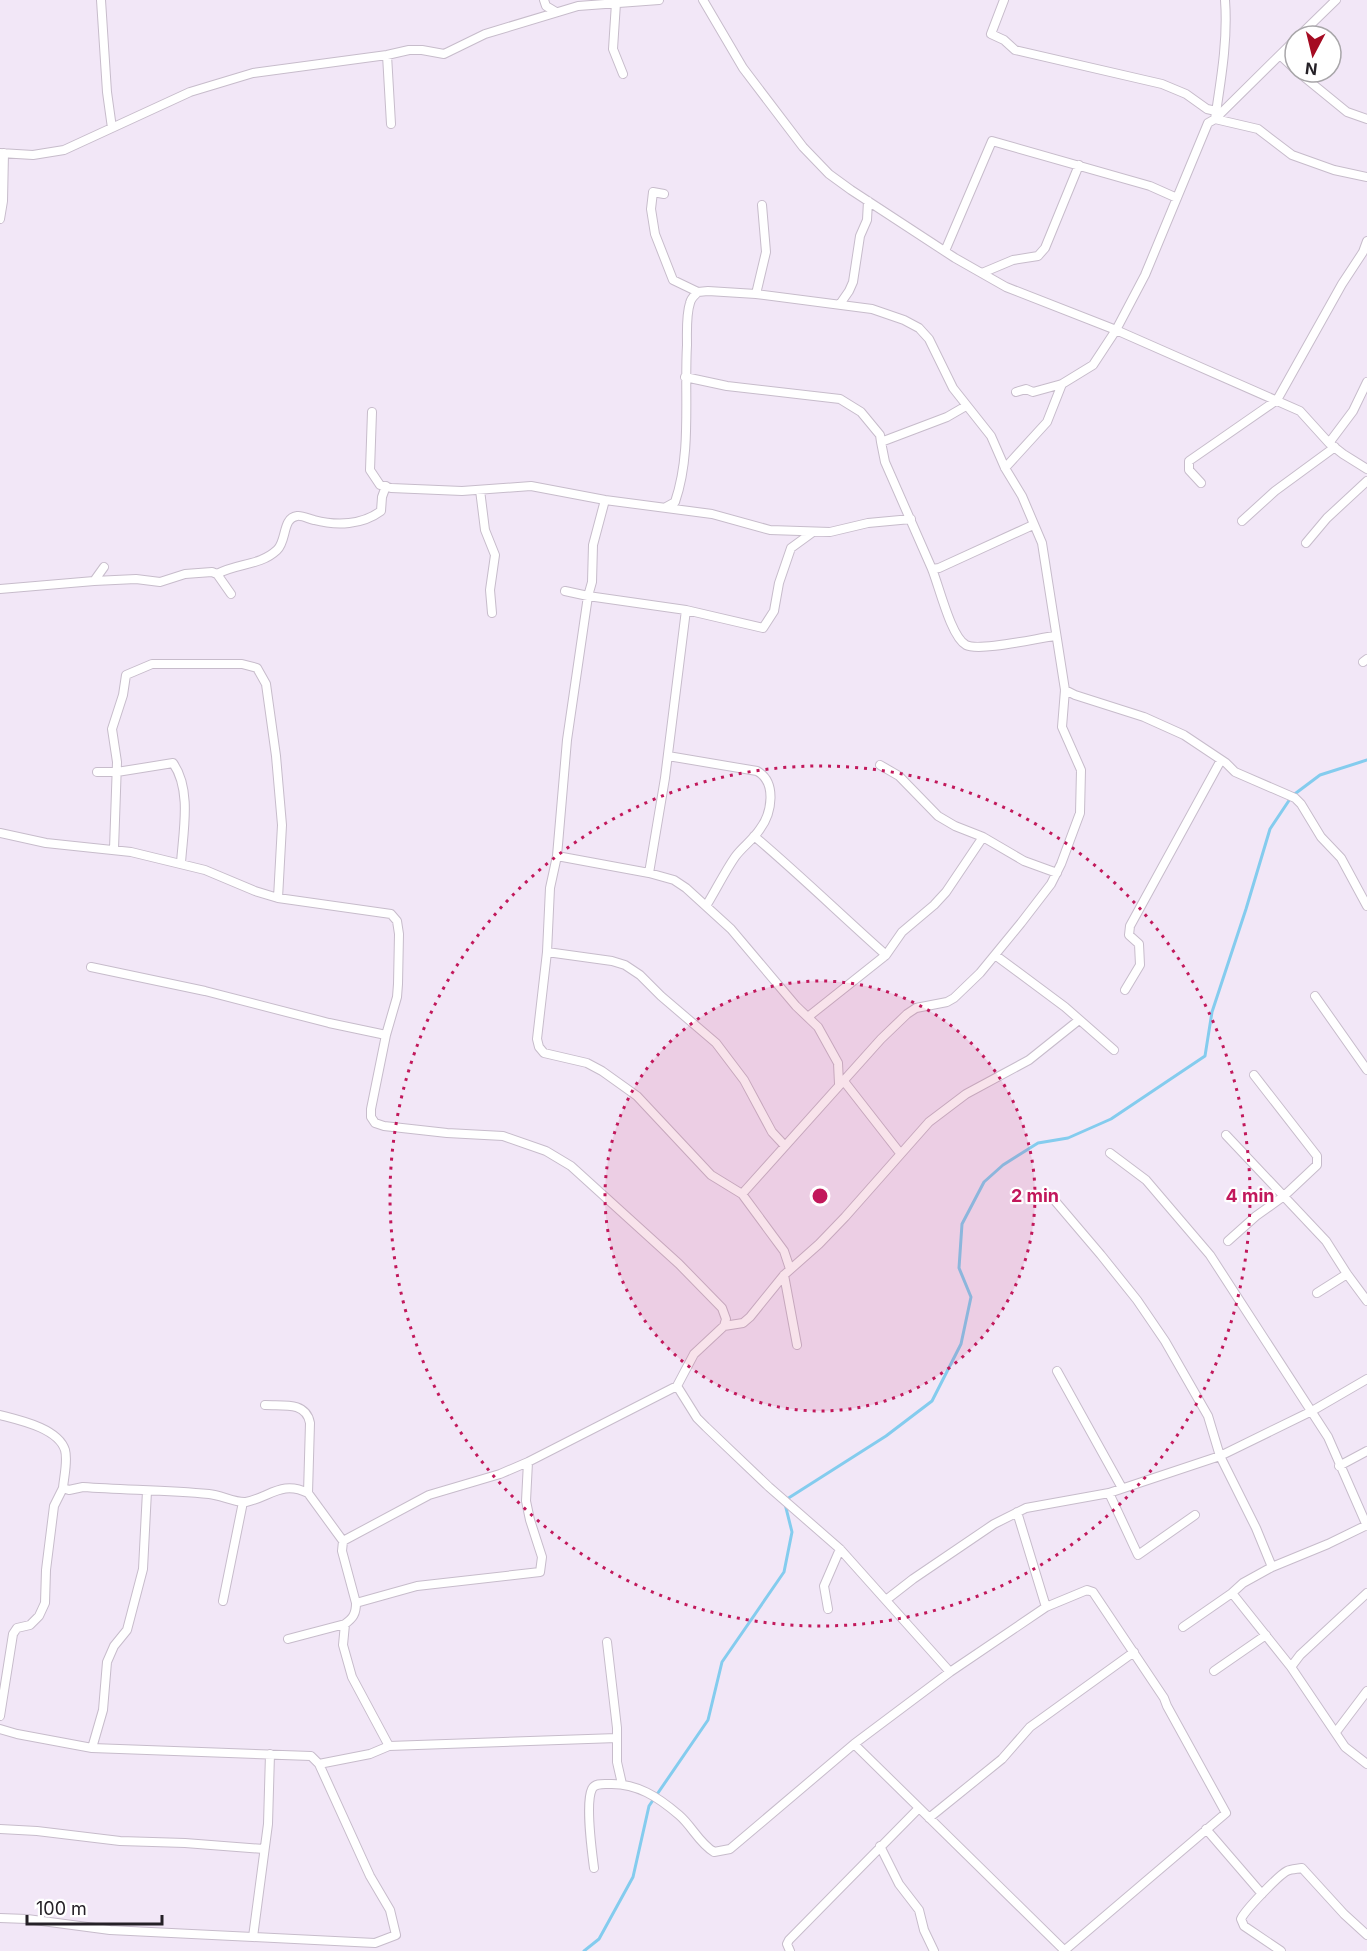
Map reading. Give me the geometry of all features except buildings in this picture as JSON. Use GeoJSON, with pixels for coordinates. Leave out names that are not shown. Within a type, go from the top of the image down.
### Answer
{"type":"FeatureCollection","features":[{"type":"Feature","properties":{"kind":"street"},"geometry":{"type":"LineString","coordinates":[[101,0],[112,128]]}},
{"type":"Feature","properties":{"kind":"street"},"geometry":{"type":"LineString","coordinates":[[544,0],[546,6],[556,12]]}},
{"type":"Feature","properties":{"kind":"street"},"geometry":{"type":"LineString","coordinates":[[0,219],[3,201],[2,153],[33,155],[64,150],[190,92],[253,73],[409,50],[444,54],[484,34],[578,6],[659,0]]}},
{"type":"Feature","properties":{"kind":"street"},"geometry":{"type":"LineString","coordinates":[[1004,0],[991,34],[1004,40],[1015,50],[1162,84],[1186,94],[1216,115],[1258,129],[1292,155],[1334,170],[1367,177]]}},
{"type":"Feature","properties":{"kind":"street"},"geometry":{"type":"LineString","coordinates":[[1216,115],[1225,51],[1227,23],[1225,0]]}},
{"type":"Feature","properties":{"kind":"street"},"geometry":{"type":"LineString","coordinates":[[1311,24],[1336,0]]}},
{"type":"Feature","properties":{"kind":"street"},"geometry":{"type":"LineString","coordinates":[[707,2],[743,68],[803,147],[830,174],[868,201],[1006,287],[1116,330],[1300,411],[1332,445],[1367,469]]}},
{"type":"Feature","properties":{"kind":"street"},"geometry":{"type":"LineString","coordinates":[[616,3],[613,49],[623,74]]}},
{"type":"Feature","properties":{"kind":"street"},"geometry":{"type":"LineString","coordinates":[[1016,392],[1026,389],[1033,392],[1062,384],[1093,365],[1116,330],[1144,275],[1208,123],[1283,52]]}},
{"type":"Feature","properties":{"kind":"street"},"geometry":{"type":"LineString","coordinates":[[387,55],[391,124]]}},
{"type":"Feature","properties":{"kind":"street"},"geometry":{"type":"LineString","coordinates":[[1280,55],[1283,58]]}},
{"type":"Feature","properties":{"kind":"street"},"geometry":{"type":"LineString","coordinates":[[1312,84],[1347,112],[1367,119]]}},
{"type":"Feature","properties":{"kind":"street"},"geometry":{"type":"LineString","coordinates":[[945,251],[992,141],[1150,186],[1177,198]]}},
{"type":"Feature","properties":{"kind":"street"},"geometry":{"type":"LineString","coordinates":[[982,273],[1013,260],[1038,256],[1045,248],[1079,165]]}},
{"type":"Feature","properties":{"kind":"street"},"geometry":{"type":"LineString","coordinates":[[664,194],[652,192],[651,208],[660,250],[673,280],[698,292],[756,294],[872,309],[904,320],[919,328],[929,339],[953,388],[991,436],[1005,468],[1022,496],[1042,543],[1065,690],[1062,727],[1081,770],[1080,813],[1057,873],[1051,884],[995,955],[954,998],[947,1002],[916,1008],[907,1014],[841,1082],[742,1194]]}},
{"type":"Feature","properties":{"kind":"street"},"geometry":{"type":"LineString","coordinates":[[867,220],[868,201]]}},
{"type":"Feature","properties":{"kind":"street"},"geometry":{"type":"LineString","coordinates":[[756,294],[766,252],[762,204]]}},
{"type":"Feature","properties":{"kind":"street"},"geometry":{"type":"LineString","coordinates":[[840,304],[853,282],[862,229],[867,220],[882,209]]}},
{"type":"Feature","properties":{"kind":"street"},"geometry":{"type":"LineString","coordinates":[[1201,483],[1189,470],[1187,466],[1189,461],[1277,400],[1342,284],[1363,252],[1367,241]]}},
{"type":"Feature","properties":{"kind":"street"},"geometry":{"type":"LineString","coordinates":[[849,291],[850,306]]}},
{"type":"Feature","properties":{"kind":"street"},"geometry":{"type":"LineString","coordinates":[[666,507],[675,502],[682,481],[689,304],[698,292]]}},
{"type":"Feature","properties":{"kind":"street"},"geometry":{"type":"LineString","coordinates":[[685,377],[727,386],[840,399],[861,412],[880,435],[885,462],[933,569],[957,637],[968,646],[983,648],[1055,636]]}},
{"type":"Feature","properties":{"kind":"street"},"geometry":{"type":"LineString","coordinates":[[1242,520],[1332,445],[1353,411],[1367,382]]}},
{"type":"Feature","properties":{"kind":"street"},"geometry":{"type":"LineString","coordinates":[[1005,468],[1047,422],[1062,384]]}},
{"type":"Feature","properties":{"kind":"street"},"geometry":{"type":"LineString","coordinates":[[881,442],[947,417],[966,406]]}},
{"type":"Feature","properties":{"kind":"street"},"geometry":{"type":"LineString","coordinates":[[372,412],[370,470],[380,485],[480,490],[531,486],[605,500],[712,514],[770,530],[830,532],[868,523],[911,519]]}},
{"type":"Feature","properties":{"kind":"street"},"geometry":{"type":"LineString","coordinates":[[1306,543],[1327,519],[1367,481]]}},
{"type":"Feature","properties":{"kind":"street"},"geometry":{"type":"LineString","coordinates":[[0,589],[136,579],[160,582],[197,572],[218,574],[233,567],[262,561],[278,549],[284,540],[286,523],[292,517],[298,515],[334,524],[366,520],[381,511],[386,486]]}},
{"type":"Feature","properties":{"kind":"street"},"geometry":{"type":"LineString","coordinates":[[480,490],[485,530],[495,555],[490,590],[492,613]]}},
{"type":"Feature","properties":{"kind":"street"},"geometry":{"type":"LineString","coordinates":[[605,500],[593,545],[592,576],[567,740],[557,856],[549,888],[547,952],[537,1039],[544,1053],[587,1064],[602,1071],[637,1096],[711,1175],[742,1194],[784,1251],[790,1269]]}},
{"type":"Feature","properties":{"kind":"street"},"geometry":{"type":"LineString","coordinates":[[675,502],[686,510]]}},
{"type":"Feature","properties":{"kind":"street"},"geometry":{"type":"LineString","coordinates":[[933,569],[1033,525]]}},
{"type":"Feature","properties":{"kind":"street"},"geometry":{"type":"LineString","coordinates":[[565,591],[686,610],[763,628],[774,611],[779,583],[791,548],[813,532]]}},
{"type":"Feature","properties":{"kind":"street"},"geometry":{"type":"LineString","coordinates":[[94,581],[104,567]]}},
{"type":"Feature","properties":{"kind":"street"},"geometry":{"type":"LineString","coordinates":[[218,574],[231,594]]}},
{"type":"Feature","properties":{"kind":"street"},"geometry":{"type":"LineString","coordinates":[[649,873],[668,756],[686,610]]}},
{"type":"Feature","properties":{"kind":"street"},"geometry":{"type":"LineString","coordinates":[[114,849],[117,772],[112,729],[123,695],[126,675],[152,664],[242,664],[257,668],[266,684],[278,779],[282,825],[278,898]]}},
{"type":"Feature","properties":{"kind":"street"},"geometry":{"type":"LineString","coordinates":[[1065,690],[1144,717],[1184,735],[1226,763],[1235,772],[1295,798],[1321,837],[1341,858],[1367,906]]}},
{"type":"Feature","properties":{"kind":"street"},"geometry":{"type":"LineString","coordinates":[[668,756],[757,771],[764,775],[768,782],[770,793],[765,822],[733,860],[706,906]]}},
{"type":"Feature","properties":{"kind":"street"},"geometry":{"type":"LineString","coordinates":[[1125,990],[1140,965],[1139,944],[1129,935],[1130,926],[1221,760]]}},
{"type":"Feature","properties":{"kind":"street"},"geometry":{"type":"LineString","coordinates":[[97,772],[117,772],[173,763],[181,773],[185,809],[181,863]]}},
{"type":"Feature","properties":{"kind":"street"},"geometry":{"type":"LineString","coordinates":[[880,765],[899,776],[938,816],[955,826],[983,837],[1024,861],[1057,873]]}},
{"type":"Feature","properties":{"kind":"street"},"geometry":{"type":"LineString","coordinates":[[0,833],[46,843],[114,849],[181,863],[278,898],[377,910],[391,914],[397,921],[399,934],[398,984],[371,1109],[371,1118],[375,1123],[447,1133],[503,1136],[546,1151],[572,1166],[679,1264],[722,1308],[725,1313],[724,1326]]}},
{"type":"Feature","properties":{"kind":"street"},"geometry":{"type":"LineString","coordinates":[[754,836],[809,883],[837,912],[886,955]]}},
{"type":"Feature","properties":{"kind":"street"},"geometry":{"type":"LineString","coordinates":[[808,1017],[886,955],[902,932],[946,892],[983,837]]}},
{"type":"Feature","properties":{"kind":"street"},"geometry":{"type":"LineString","coordinates":[[557,856],[649,873],[674,880],[686,888],[731,929],[796,1006],[818,1027],[838,1063],[841,1082],[900,1153]]}},
{"type":"Feature","properties":{"kind":"street"},"geometry":{"type":"LineString","coordinates":[[547,952],[612,961],[625,965],[640,975],[716,1043],[744,1080],[772,1132],[785,1146]]}},
{"type":"Feature","properties":{"kind":"street"},"geometry":{"type":"LineString","coordinates":[[995,955],[1065,1007],[1114,1050]]}},
{"type":"Feature","properties":{"kind":"street"},"geometry":{"type":"LineString","coordinates":[[91,968],[205,991],[329,1023],[386,1035]]}},
{"type":"Feature","properties":{"kind":"street"},"geometry":{"type":"LineString","coordinates":[[1315,996],[1367,1070]]}},
{"type":"Feature","properties":{"kind":"street"},"geometry":{"type":"LineString","coordinates":[[343,1541],[429,1495],[500,1474],[528,1462],[676,1386],[694,1354],[724,1326],[743,1323],[784,1275],[845,1218],[929,1122],[966,1094],[1029,1060],[1078,1020]]}},
{"type":"Feature","properties":{"kind":"street"},"geometry":{"type":"LineString","coordinates":[[838,1063],[854,1069]]}},
{"type":"Feature","properties":{"kind":"street"},"geometry":{"type":"LineString","coordinates":[[1228,1241],[1256,1216],[1284,1196],[1317,1165],[1317,1156],[1254,1075]]}},
{"type":"Feature","properties":{"kind":"street"},"geometry":{"type":"LineString","coordinates":[[1226,1135],[1326,1241],[1367,1301]]}},
{"type":"Feature","properties":{"kind":"street"},"geometry":{"type":"LineString","coordinates":[[1110,1153],[1146,1180],[1210,1255],[1328,1437],[1367,1526],[1243,1582],[1232,1593],[1183,1627]]}},
{"type":"Feature","properties":{"kind":"street"},"geometry":{"type":"LineString","coordinates":[[1050,1195],[1137,1300],[1165,1341],[1208,1416],[1220,1455],[1256,1528],[1272,1567]]}},
{"type":"Feature","properties":{"kind":"street"},"geometry":{"type":"LineString","coordinates":[[1317,1293],[1347,1274]]}},
{"type":"Feature","properties":{"kind":"street"},"geometry":{"type":"LineString","coordinates":[[784,1275],[797,1345]]}},
{"type":"Feature","properties":{"kind":"street"},"geometry":{"type":"LineString","coordinates":[[1057,1371],[1122,1488]]}},
{"type":"Feature","properties":{"kind":"street"},"geometry":{"type":"LineString","coordinates":[[886,1600],[994,1524],[1017,1512],[1039,1505],[1109,1493],[1220,1455],[1312,1411],[1367,1379]]}},
{"type":"Feature","properties":{"kind":"street"},"geometry":{"type":"LineString","coordinates":[[676,1386],[697,1418],[769,1487],[840,1549],[950,1672]]}},
{"type":"Feature","properties":{"kind":"street"},"geometry":{"type":"LineString","coordinates":[[265,1405],[297,1407],[303,1409],[308,1415],[310,1423],[308,1493]]}},
{"type":"Feature","properties":{"kind":"street"},"geometry":{"type":"LineString","coordinates":[[0,1415],[30,1424],[52,1435],[60,1442],[66,1458],[63,1488],[54,1506],[46,1570],[45,1603],[39,1616],[30,1625],[17,1628],[13,1634],[0,1716]]}},
{"type":"Feature","properties":{"kind":"street"},"geometry":{"type":"LineString","coordinates":[[1339,1466],[1367,1451]]}},
{"type":"Feature","properties":{"kind":"street"},"geometry":{"type":"LineString","coordinates":[[356,1604],[417,1586],[540,1572],[542,1557],[526,1501],[528,1462]]}},
{"type":"Feature","properties":{"kind":"street"},"geometry":{"type":"LineString","coordinates":[[63,1488],[69,1490],[83,1487],[209,1494],[243,1502],[290,1487],[308,1493],[343,1541],[342,1551],[356,1612],[345,1624],[288,1639]]}},
{"type":"Feature","properties":{"kind":"street"},"geometry":{"type":"LineString","coordinates":[[92,1748],[103,1710],[107,1662],[114,1646],[127,1630],[143,1569],[147,1491]]}},
{"type":"Feature","properties":{"kind":"street"},"geometry":{"type":"LineString","coordinates":[[1109,1493],[1138,1555],[1195,1515]]}},
{"type":"Feature","properties":{"kind":"street"},"geometry":{"type":"LineString","coordinates":[[223,1600],[243,1502]]}},
{"type":"Feature","properties":{"kind":"street"},"geometry":{"type":"LineString","coordinates":[[1017,1512],[1046,1607]]}},
{"type":"Feature","properties":{"kind":"street"},"geometry":{"type":"LineString","coordinates":[[828,1609],[824,1586],[840,1549]]}},
{"type":"Feature","properties":{"kind":"street"},"geometry":{"type":"LineString","coordinates":[[594,1868],[590,1829],[591,1795],[592,1788],[597,1785],[634,1785],[678,1814],[707,1848],[714,1852],[730,1849],[854,1743],[950,1672],[1046,1607],[1087,1590],[1093,1592],[1164,1698],[1227,1813],[1065,1951],[854,1743]]}},
{"type":"Feature","properties":{"kind":"street"},"geometry":{"type":"LineString","coordinates":[[1232,1593],[1292,1667],[1345,1747],[1367,1764]]}},
{"type":"Feature","properties":{"kind":"street"},"geometry":{"type":"LineString","coordinates":[[1292,1667],[1300,1655],[1367,1593]]}},
{"type":"Feature","properties":{"kind":"street"},"geometry":{"type":"LineString","coordinates":[[345,1624],[343,1644],[352,1677],[389,1746]]}},
{"type":"Feature","properties":{"kind":"street"},"geometry":{"type":"LineString","coordinates":[[1215,1671],[1266,1635]]}},
{"type":"Feature","properties":{"kind":"street"},"geometry":{"type":"LineString","coordinates":[[607,1642],[617,1738],[617,1762],[622,1784]]}},
{"type":"Feature","properties":{"kind":"street"},"geometry":{"type":"LineString","coordinates":[[929,1818],[1002,1759],[1030,1727],[1134,1652]]}},
{"type":"Feature","properties":{"kind":"street"},"geometry":{"type":"LineString","coordinates":[[1336,1732],[1367,1691]]}},
{"type":"Feature","properties":{"kind":"street"},"geometry":{"type":"LineString","coordinates":[[0,1729],[92,1748],[311,1756],[319,1764],[370,1876],[390,1910],[396,1935],[375,1943],[110,1930],[27,1919],[0,1918]]}},
{"type":"Feature","properties":{"kind":"street"},"geometry":{"type":"LineString","coordinates":[[319,1764],[370,1754],[389,1746],[617,1738]]}},
{"type":"Feature","properties":{"kind":"street"},"geometry":{"type":"LineString","coordinates":[[253,1936],[268,1824],[270,1754]]}},
{"type":"Feature","properties":{"kind":"street"},"geometry":{"type":"LineString","coordinates":[[611,1784],[617,1762]]}},
{"type":"Feature","properties":{"kind":"street"},"geometry":{"type":"LineString","coordinates":[[790,1951],[787,1944],[789,1941],[919,1808]]}},
{"type":"Feature","properties":{"kind":"street"},"geometry":{"type":"LineString","coordinates":[[0,1828],[120,1841],[264,1849]]}},
{"type":"Feature","properties":{"kind":"street"},"geometry":{"type":"LineString","coordinates":[[1206,1829],[1262,1894]]}},
{"type":"Feature","properties":{"kind":"street"},"geometry":{"type":"LineString","coordinates":[[880,1846],[899,1884],[919,1910],[924,1930],[934,1951]]}},
{"type":"Feature","properties":{"kind":"street"},"geometry":{"type":"LineString","coordinates":[[1281,1951],[1244,1926],[1243,1914],[1287,1871],[1302,1868],[1344,1914],[1367,1935]]}},
{"type":"Feature","properties":{"kind":"waterway"},"geometry":{"type":"LineString","coordinates":[[787,1499],[886,1436],[932,1401],[961,1344],[971,1297],[959,1268],[962,1224],[984,1182],[1003,1165],[1038,1143],[1068,1138],[1111,1119],[1205,1056],[1212,1012],[1270,829],[1292,796],[1320,775],[1367,760]]}},
{"type":"Feature","properties":{"kind":"waterway"},"geometry":{"type":"LineString","coordinates":[[584,1951],[599,1939],[633,1877],[649,1806],[708,1720],[722,1662],[784,1572],[792,1532],[785,1504]]}}]}
